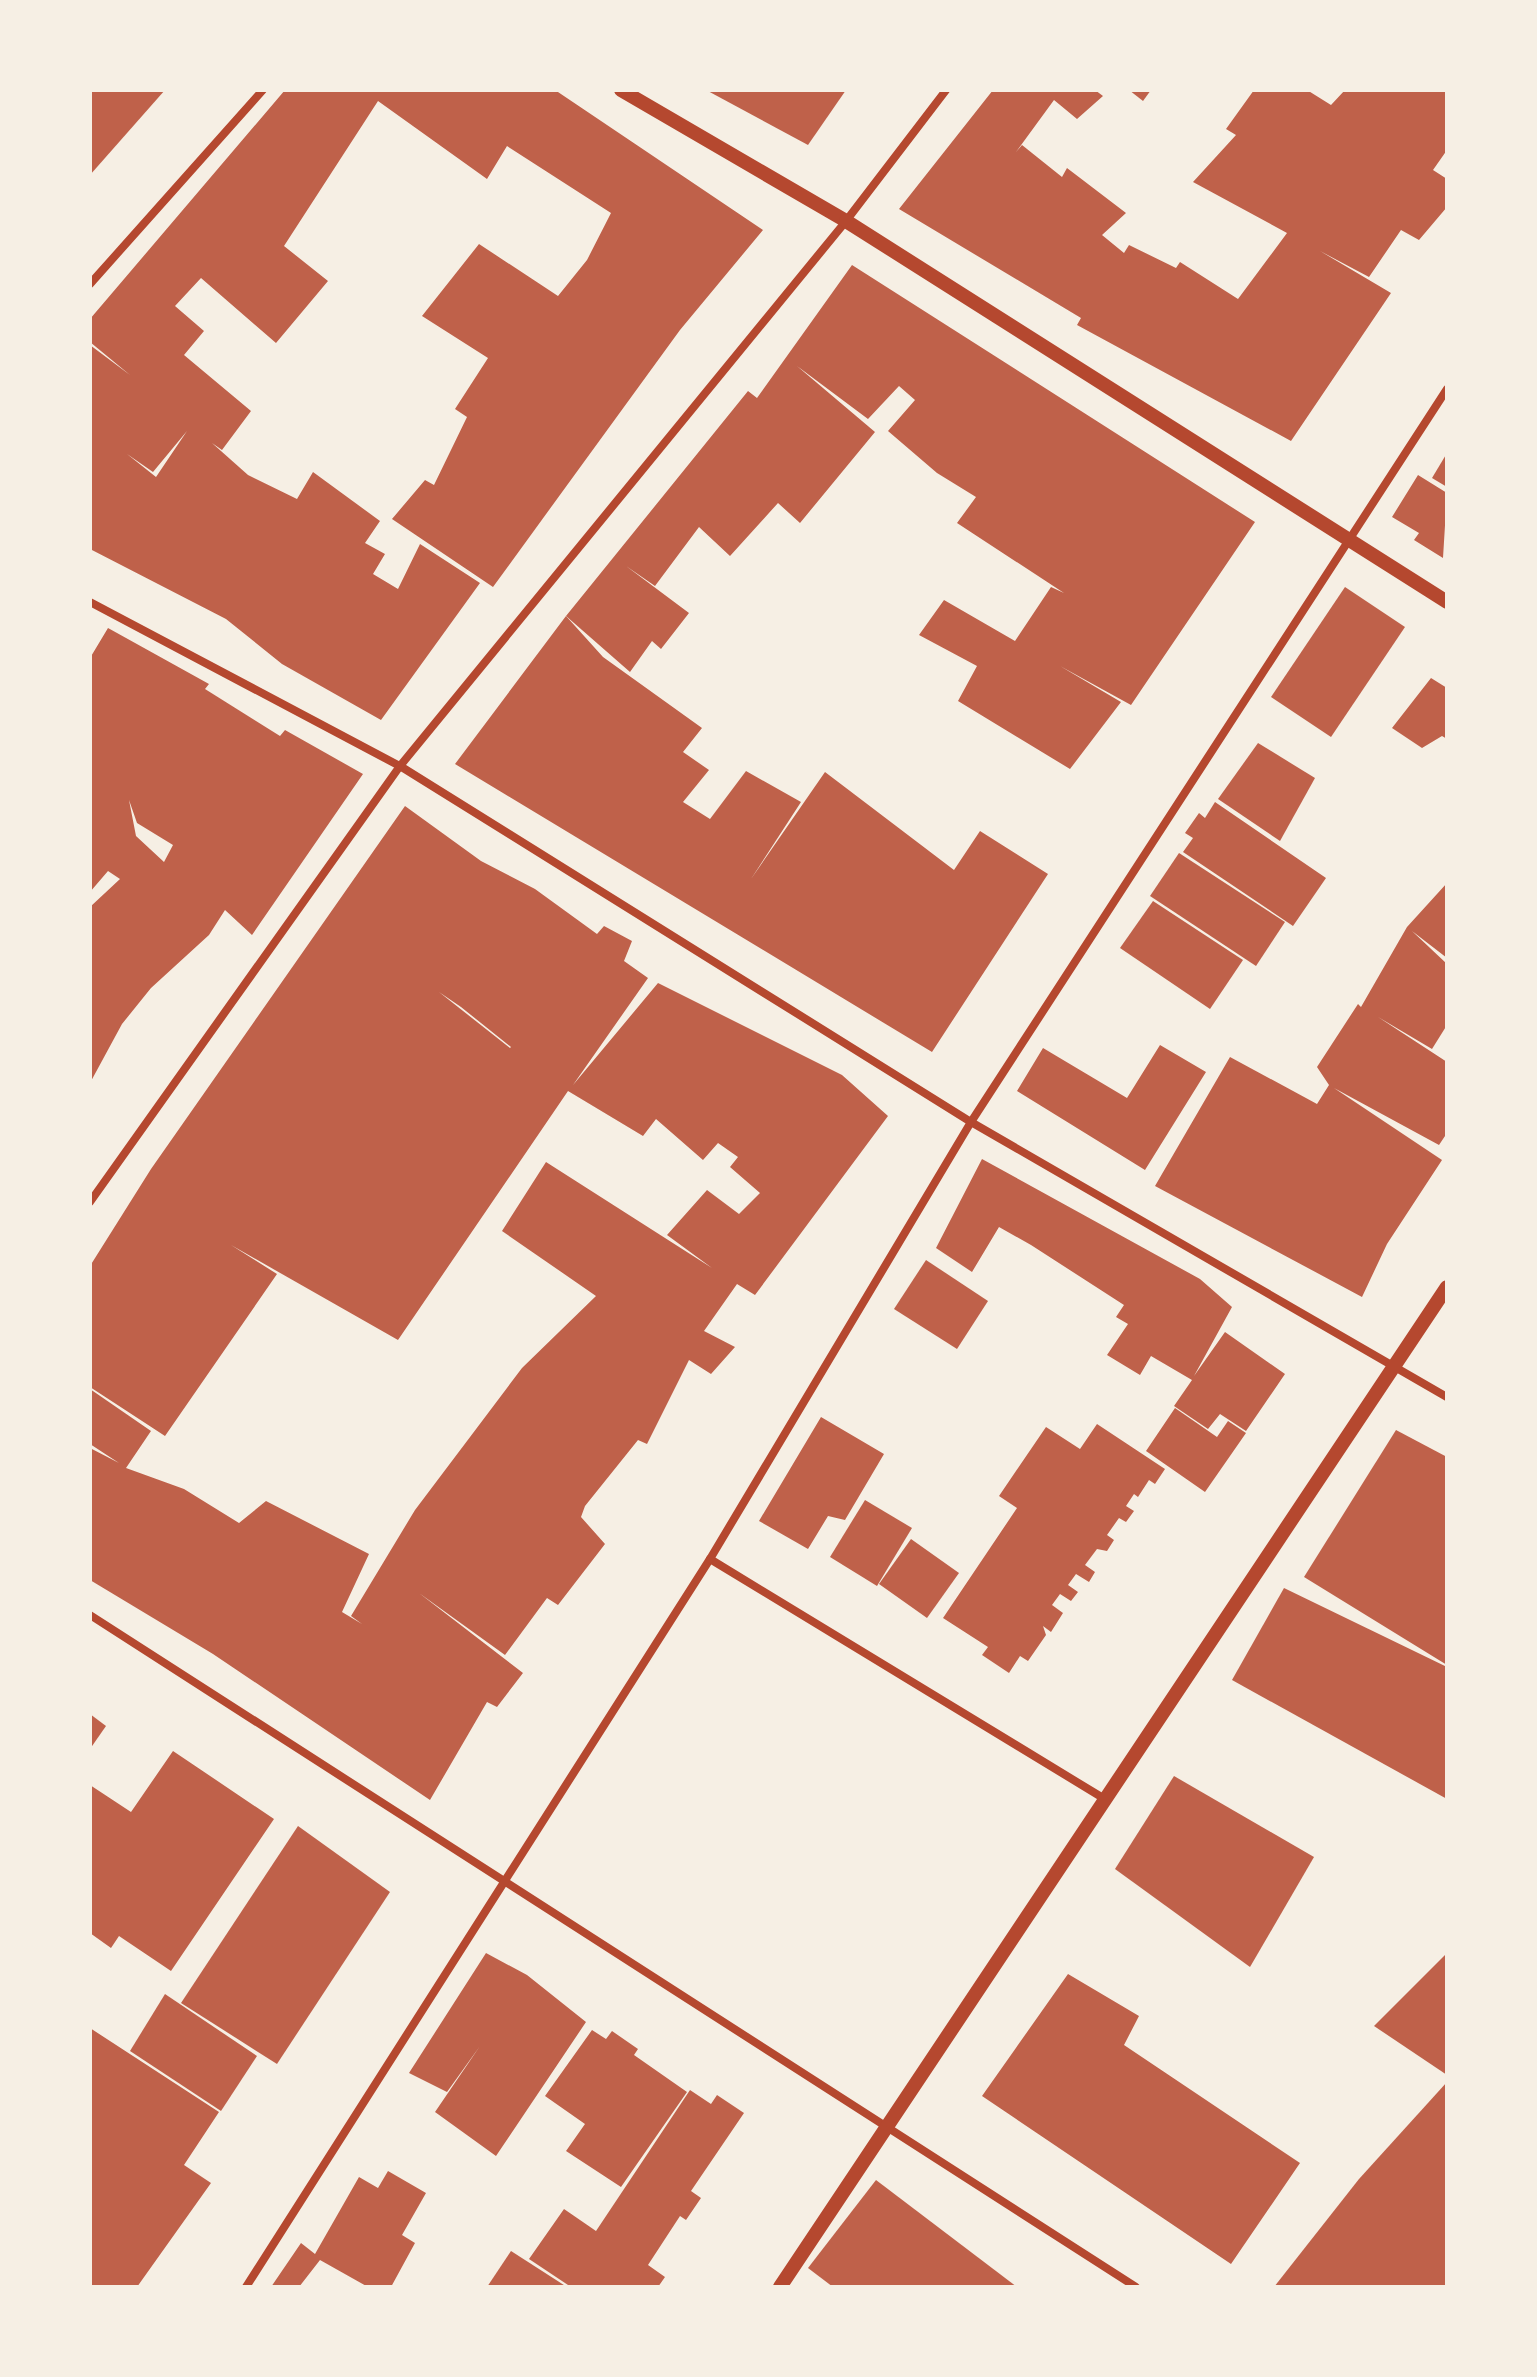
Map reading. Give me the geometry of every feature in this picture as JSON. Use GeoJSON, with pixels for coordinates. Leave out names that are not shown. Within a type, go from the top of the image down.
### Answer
{"type":"FeatureCollection","features":[{"type":"Feature","properties":{"kind":"street"},"geometry":{"type":"LineString","coordinates":[[90,284],[263,90]]}},
{"type":"Feature","properties":{"kind":"street"},"geometry":{"type":"LineString","coordinates":[[621,90],[846,221],[1345,541],[1447,602]]}},
{"type":"Feature","properties":{"kind":"street"},"geometry":{"type":"LineString","coordinates":[[90,1202],[400,766],[846,221],[946,90]]}},
{"type":"Feature","properties":{"kind":"street"},"geometry":{"type":"LineString","coordinates":[[246,2287],[710,1559],[971,1122],[1345,541],[1447,389]]}},
{"type":"Feature","properties":{"kind":"street"},"geometry":{"type":"LineString","coordinates":[[90,602],[400,766],[971,1122],[1447,1397]]}},
{"type":"Feature","properties":{"kind":"street"},"geometry":{"type":"LineString","coordinates":[[780,2287],[1447,1287]]}},
{"type":"Feature","properties":{"kind":"street"},"geometry":{"type":"LineString","coordinates":[[710,1559],[1105,1799]]}},
{"type":"Feature","properties":{"kind":"street"},"geometry":{"type":"LineString","coordinates":[[90,1615],[1136,2287]]}},
{"type":"Feature","properties":{"kind":"building"},"geometry":{"type":"Polygon","coordinates":[[[90,90],[165,90],[90,175],[90,90]]]}},
{"type":"Feature","properties":{"kind":"building"},"geometry":{"type":"Polygon","coordinates":[[[285,90],[555,90],[763,230],[680,330],[493,587],[392,519],[425,480],[434,485],[467,417],[455,409],[488,358],[422,316],[479,244],[558,296],[587,260],[611,213],[507,146],[487,179],[378,101],[284,246],[328,281],[276,343],[201,278],[175,306],[204,331],[184,355],[251,411],[222,450],[212,443],[248,475],[297,499],[313,472],[380,521],[365,543],[385,554],[373,574],[398,589],[420,544],[480,583],[381,720],[282,664],[226,619],[90,549],[90,345],[130,375],[90,342],[90,319],[285,90]],[[187,431],[153,472],[127,454],[156,477],[187,431]]]}},
{"type":"Feature","properties":{"kind":"building"},"geometry":{"type":"Polygon","coordinates":[[[706,90],[846,90],[808,145],[706,90]]]}},
{"type":"Feature","properties":{"kind":"building"},"geometry":{"type":"Polygon","coordinates":[[[993,90],[1095,90],[1103,96],[1077,119],[1054,100],[1016,152],[1022,145],[1062,177],[1067,168],[1126,213],[1102,235],[1124,253],[1129,245],[1176,268],[1180,262],[1238,299],[1287,233],[1193,182],[1236,135],[1226,129],[1254,90],[1307,90],[1331,105],[1345,90],[1447,90],[1447,150],[1433,170],[1447,179],[1447,207],[1419,240],[1401,230],[1369,277],[1320,251],[1391,293],[1291,441],[1077,325],[1081,318],[899,209],[993,90]]]}},
{"type":"Feature","properties":{"kind":"building"},"geometry":{"type":"Polygon","coordinates":[[[1129,90],[1151,90],[1143,101],[1129,90]]]}},
{"type":"Feature","properties":{"kind":"building"},"geometry":{"type":"Polygon","coordinates":[[[852,265],[1255,522],[1131,705],[1060,666],[1121,702],[1070,769],[958,701],[977,666],[919,635],[944,600],[1015,641],[1051,587],[1064,593],[957,523],[976,497],[937,473],[888,431],[915,400],[899,386],[868,419],[797,366],[875,432],[800,523],[778,503],[730,556],[699,527],[655,586],[626,566],[689,613],[661,649],[652,641],[630,672],[566,616],[748,391],[757,398],[852,265]]]}},
{"type":"Feature","properties":{"kind":"building"},"geometry":{"type":"Polygon","coordinates":[[[1447,453],[1447,487],[1432,478],[1447,453]]]}},
{"type":"Feature","properties":{"kind":"building"},"geometry":{"type":"Polygon","coordinates":[[[1418,475],[1447,493],[1443,558],[1414,540],[1419,533],[1392,517],[1418,475]]]}},
{"type":"Feature","properties":{"kind":"building"},"geometry":{"type":"Polygon","coordinates":[[[1345,587],[1405,627],[1331,737],[1271,697],[1345,587]]]}},
{"type":"Feature","properties":{"kind":"building"},"geometry":{"type":"Polygon","coordinates":[[[566,616],[603,657],[702,728],[683,752],[709,770],[683,802],[710,819],[746,771],[801,802],[751,879],[825,772],[954,870],[980,831],[1048,874],[932,1052],[455,764],[566,616]]]}},
{"type":"Feature","properties":{"kind":"building"},"geometry":{"type":"Polygon","coordinates":[[[108,628],[209,684],[205,689],[280,736],[285,730],[363,774],[252,935],[225,910],[209,935],[151,988],[122,1024],[90,1083],[90,907],[120,879],[108,871],[90,892],[90,658],[108,628]],[[129,800],[136,836],[164,862],[173,845],[137,823],[129,800]]]}},
{"type":"Feature","properties":{"kind":"building"},"geometry":{"type":"Polygon","coordinates":[[[1431,678],[1447,688],[1447,739],[1442,736],[1422,748],[1392,728],[1431,678]]]}},
{"type":"Feature","properties":{"kind":"building"},"geometry":{"type":"Polygon","coordinates":[[[1258,743],[1315,778],[1280,841],[1218,799],[1258,743]]]}},
{"type":"Feature","properties":{"kind":"building"},"geometry":{"type":"Polygon","coordinates":[[[1215,802],[1326,878],[1293,926],[1183,852],[1193,838],[1185,833],[1199,813],[1205,818],[1215,802]]]}},
{"type":"Feature","properties":{"kind":"building"},"geometry":{"type":"Polygon","coordinates":[[[405,806],[481,861],[535,889],[597,934],[604,926],[632,941],[624,961],[648,978],[573,1085],[658,983],[842,1075],[888,1116],[755,1295],[737,1284],[704,1331],[735,1347],[711,1374],[689,1360],[647,1444],[638,1440],[585,1506],[581,1517],[605,1544],[558,1605],[547,1598],[505,1655],[419,1593],[523,1673],[497,1707],[487,1702],[430,1800],[213,1654],[90,1580],[90,1448],[119,1463],[90,1444],[90,1389],[151,1431],[126,1468],[184,1489],[239,1523],[266,1501],[369,1554],[342,1612],[362,1624],[351,1616],[415,1510],[522,1368],[596,1296],[502,1231],[546,1162],[712,1268],[667,1235],[707,1190],[739,1214],[760,1193],[730,1167],[738,1157],[718,1143],[703,1160],[656,1119],[643,1136],[568,1091],[398,1340],[231,1245],[277,1274],[165,1436],[90,1387],[90,1266],[151,1169],[405,806]],[[439,992],[511,1047],[461,1007],[439,992]]]}},
{"type":"Feature","properties":{"kind":"building"},"geometry":{"type":"Polygon","coordinates":[[[1179,853],[1285,922],[1256,966],[1150,896],[1179,853]]]}},
{"type":"Feature","properties":{"kind":"building"},"geometry":{"type":"Polygon","coordinates":[[[1447,883],[1447,958],[1412,931],[1447,964],[1447,1025],[1432,1049],[1378,1017],[1447,1062],[1447,1133],[1439,1145],[1334,1088],[1442,1160],[1387,1244],[1362,1297],[1155,1186],[1230,1057],[1317,1104],[1329,1085],[1317,1067],[1358,1004],[1361,1007],[1407,927],[1447,883]]]}},
{"type":"Feature","properties":{"kind":"building"},"geometry":{"type":"Polygon","coordinates":[[[1153,901],[1243,960],[1210,1009],[1120,948],[1153,901]]]}},
{"type":"Feature","properties":{"kind":"building"},"geometry":{"type":"Polygon","coordinates":[[[1160,1045],[1206,1072],[1145,1170],[1017,1091],[1043,1048],[1127,1098],[1160,1045]]]}},
{"type":"Feature","properties":{"kind":"building"},"geometry":{"type":"Polygon","coordinates":[[[982,1159],[1200,1279],[1232,1307],[1194,1376],[1225,1332],[1285,1374],[1246,1431],[1220,1414],[1208,1429],[1174,1406],[1192,1380],[1151,1356],[1140,1375],[1107,1355],[1128,1324],[1116,1317],[1124,1305],[1031,1245],[999,1227],[972,1272],[936,1248],[982,1159]]]}},
{"type":"Feature","properties":{"kind":"building"},"geometry":{"type":"Polygon","coordinates":[[[926,1260],[988,1301],[957,1349],[894,1309],[926,1260]]]}},
{"type":"Feature","properties":{"kind":"building"},"geometry":{"type":"Polygon","coordinates":[[[1175,1408],[1217,1437],[1228,1421],[1246,1433],[1205,1492],[1146,1451],[1175,1408]]]}},
{"type":"Feature","properties":{"kind":"building"},"geometry":{"type":"Polygon","coordinates":[[[821,1417],[884,1454],[845,1520],[828,1516],[808,1549],[759,1521],[821,1417]]]}},
{"type":"Feature","properties":{"kind":"building"},"geometry":{"type":"Polygon","coordinates":[[[1097,1424],[1165,1469],[1155,1484],[1149,1480],[1138,1497],[1134,1494],[1126,1506],[1134,1511],[1126,1522],[1119,1518],[1107,1535],[1114,1540],[1107,1551],[1097,1549],[1085,1565],[1095,1572],[1089,1582],[1076,1574],[1068,1585],[1078,1592],[1071,1601],[1060,1594],[1052,1605],[1063,1613],[1051,1632],[1043,1626],[1046,1635],[1028,1661],[1020,1656],[1009,1673],[982,1655],[988,1647],[943,1618],[1017,1508],[999,1496],[1046,1427],[1080,1449],[1097,1424]]]}},
{"type":"Feature","properties":{"kind":"building"},"geometry":{"type":"Polygon","coordinates":[[[1396,1430],[1447,1457],[1447,1665],[1304,1577],[1396,1430]]]}},
{"type":"Feature","properties":{"kind":"building"},"geometry":{"type":"Polygon","coordinates":[[[865,1500],[912,1528],[877,1586],[830,1557],[865,1500]]]}},
{"type":"Feature","properties":{"kind":"building"},"geometry":{"type":"Polygon","coordinates":[[[911,1539],[959,1573],[927,1618],[879,1584],[911,1539]]]}},
{"type":"Feature","properties":{"kind":"building"},"geometry":{"type":"Polygon","coordinates":[[[1284,1588],[1447,1667],[1447,1799],[1232,1680],[1284,1588]]]}},
{"type":"Feature","properties":{"kind":"building"},"geometry":{"type":"Polygon","coordinates":[[[90,1714],[106,1726],[90,1749],[90,1714]]]}},
{"type":"Feature","properties":{"kind":"building"},"geometry":{"type":"Polygon","coordinates":[[[173,1751],[274,1819],[171,1971],[119,1936],[111,1948],[90,1933],[90,1785],[131,1812],[173,1751]]]}},
{"type":"Feature","properties":{"kind":"building"},"geometry":{"type":"Polygon","coordinates":[[[1174,1776],[1314,1857],[1250,1967],[1115,1869],[1174,1776]]]}},
{"type":"Feature","properties":{"kind":"building"},"geometry":{"type":"Polygon","coordinates":[[[298,1826],[390,1892],[277,2064],[181,2003],[298,1826]]]}},
{"type":"Feature","properties":{"kind":"building"},"geometry":{"type":"Polygon","coordinates":[[[486,1953],[527,1975],[586,2022],[496,2156],[435,2112],[480,2046],[447,2092],[409,2073],[486,1953]]]}},
{"type":"Feature","properties":{"kind":"building"},"geometry":{"type":"Polygon","coordinates":[[[1447,1953],[1447,2075],[1374,2026],[1447,1953]]]}},
{"type":"Feature","properties":{"kind":"building"},"geometry":{"type":"Polygon","coordinates":[[[1068,1974],[1139,2016],[1124,2045],[1300,2163],[1231,2264],[982,2096],[1068,1974]]]}},
{"type":"Feature","properties":{"kind":"building"},"geometry":{"type":"Polygon","coordinates":[[[165,1994],[257,2056],[221,2111],[130,2051],[165,1994]]]}},
{"type":"Feature","properties":{"kind":"building"},"geometry":{"type":"Polygon","coordinates":[[[90,2028],[219,2112],[184,2165],[211,2183],[137,2287],[90,2287],[90,2028]]]}},
{"type":"Feature","properties":{"kind":"building"},"geometry":{"type":"Polygon","coordinates":[[[592,2030],[606,2039],[612,2031],[638,2049],[634,2055],[687,2092],[621,2187],[566,2151],[585,2124],[545,2096],[592,2030]]]}},
{"type":"Feature","properties":{"kind":"building"},"geometry":{"type":"Polygon","coordinates":[[[1447,2082],[1447,2287],[1274,2287],[1359,2179],[1447,2082]]]}},
{"type":"Feature","properties":{"kind":"building"},"geometry":{"type":"Polygon","coordinates":[[[690,2090],[711,2104],[717,2095],[744,2113],[691,2191],[701,2198],[686,2220],[680,2216],[648,2265],[665,2277],[658,2287],[571,2287],[529,2259],[564,2209],[596,2231],[690,2090]]]}},
{"type":"Feature","properties":{"kind":"building"},"geometry":{"type":"Polygon","coordinates":[[[388,2171],[426,2193],[402,2235],[415,2243],[391,2287],[368,2287],[320,2260],[299,2287],[271,2287],[301,2243],[315,2254],[359,2177],[378,2188],[388,2171]]]}},
{"type":"Feature","properties":{"kind":"building"},"geometry":{"type":"Polygon","coordinates":[[[876,2180],[1017,2287],[833,2287],[808,2268],[876,2180]]]}},
{"type":"Feature","properties":{"kind":"building"},"geometry":{"type":"Polygon","coordinates":[[[511,2251],[567,2287],[487,2287],[511,2251]]]}}]}
